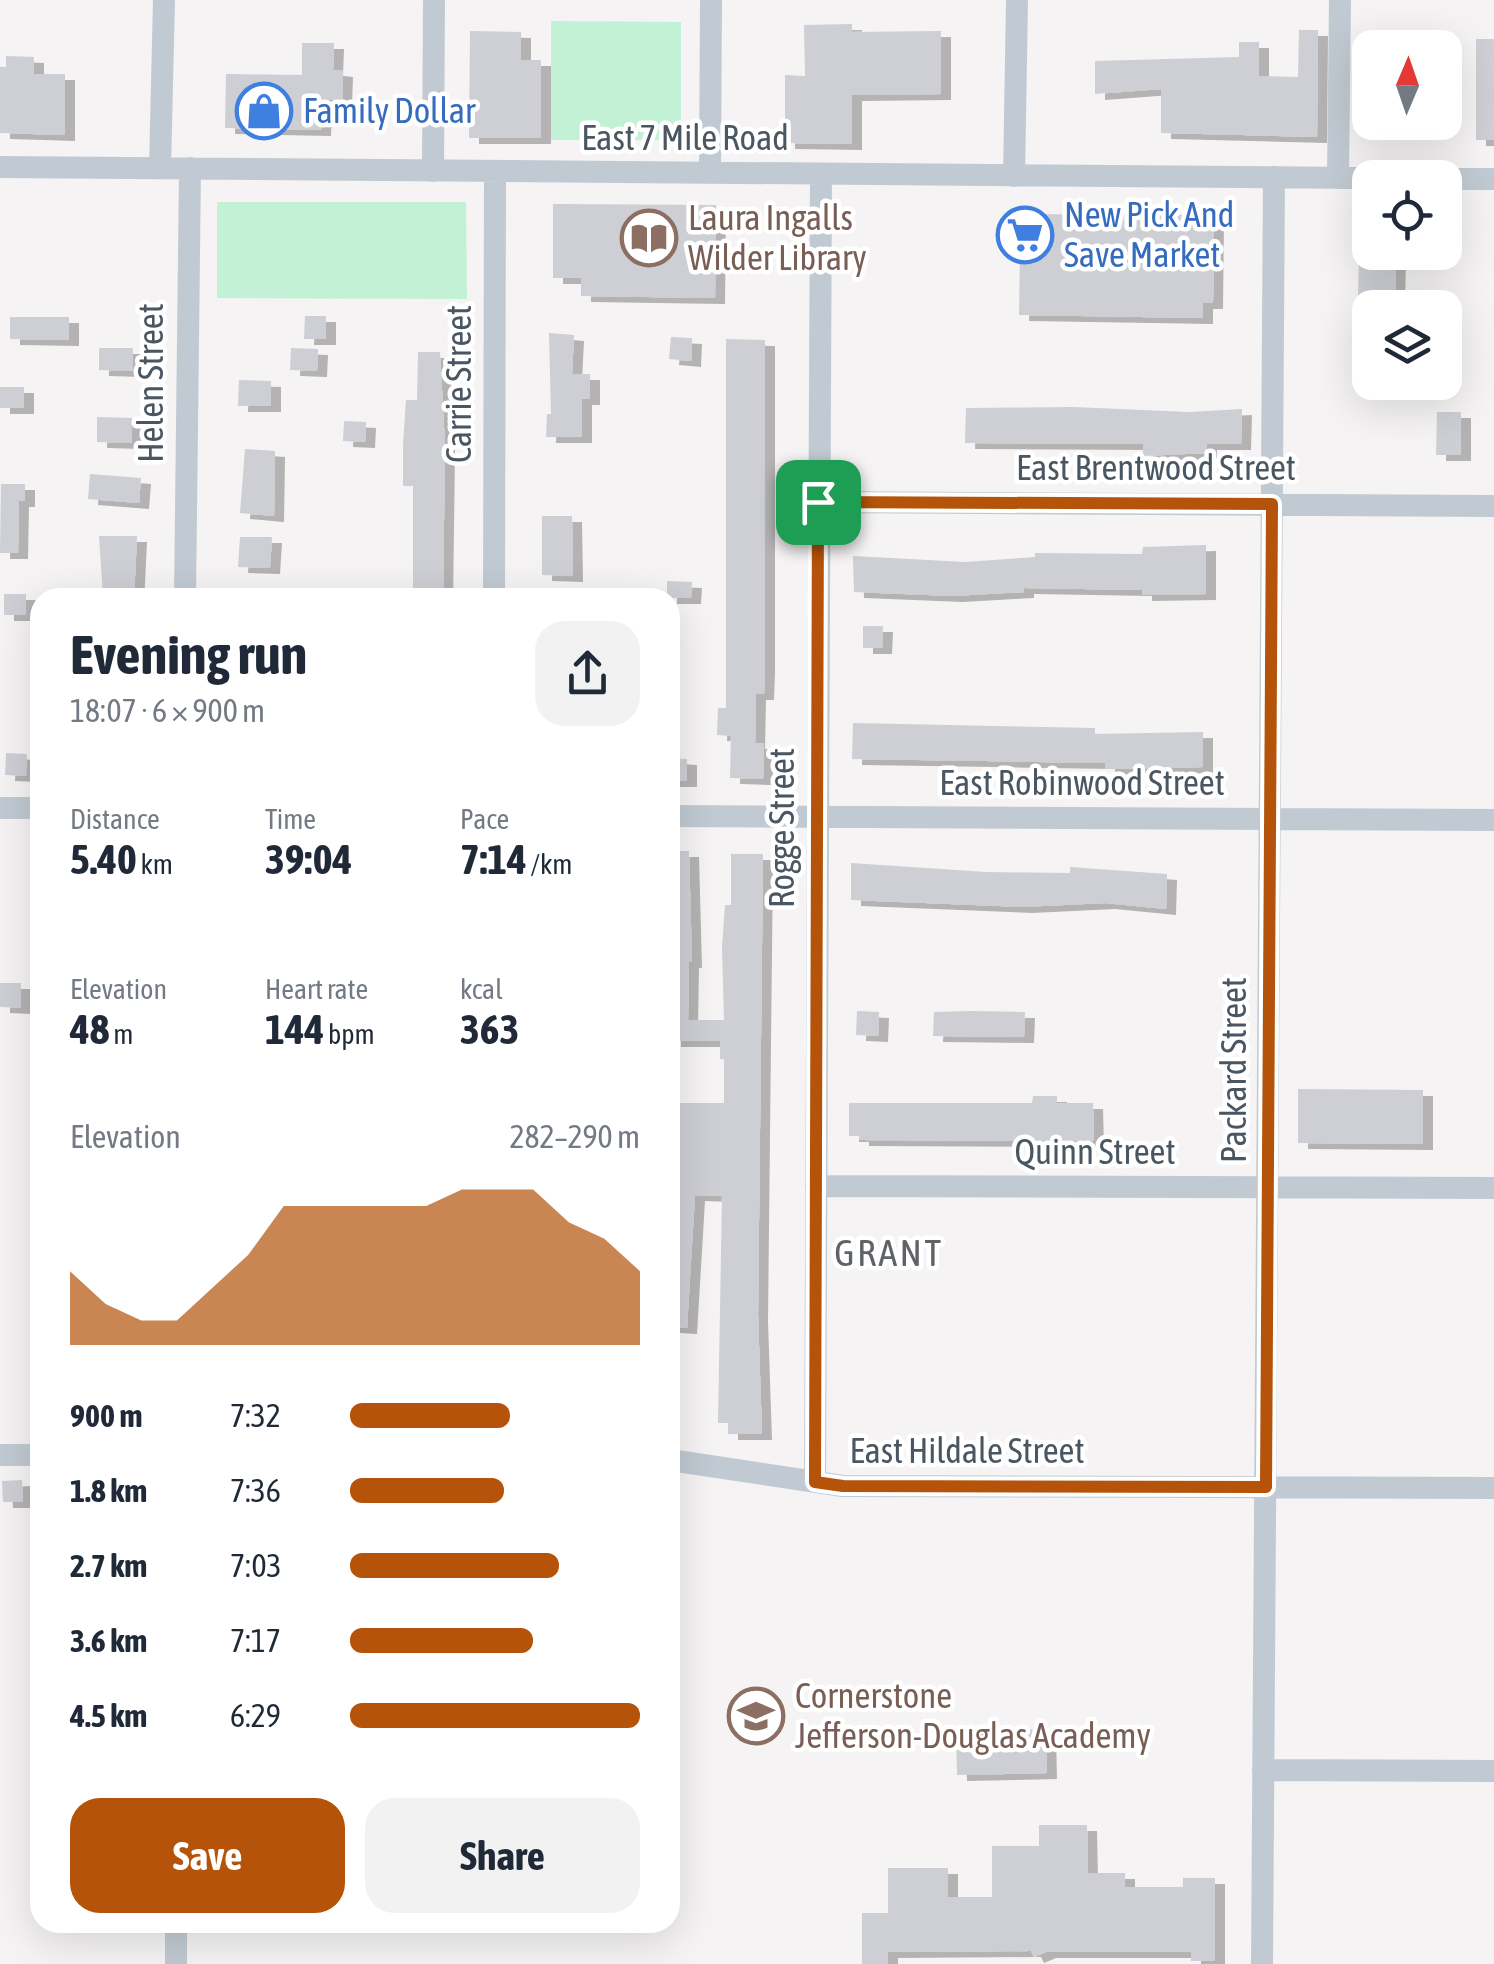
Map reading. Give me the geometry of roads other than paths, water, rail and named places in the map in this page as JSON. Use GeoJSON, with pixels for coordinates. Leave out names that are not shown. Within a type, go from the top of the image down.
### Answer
{"type":"FeatureCollection","features":[{"type":"Feature","properties":{"kind":"street"},"geometry":{"type":"LineString","coordinates":[[160,168],[164,0]]}},
{"type":"Feature","properties":{"kind":"street"},"geometry":{"type":"LineString","coordinates":[[432,171],[434,0]]}},
{"type":"Feature","properties":{"kind":"street"},"geometry":{"type":"LineString","coordinates":[[710,173],[711,0]]}},
{"type":"Feature","properties":{"kind":"street"},"geometry":{"type":"LineString","coordinates":[[1014,176],[1016,0]]}},
{"type":"Feature","properties":{"kind":"street"},"geometry":{"type":"LineString","coordinates":[[1338,178],[1340,0]]}},
{"type":"Feature","properties":{"kind":"street","name":"East 7 Mile Road"},"geometry":{"type":"LineString","coordinates":[[0,167],[1352,178]]}},
{"type":"Feature","properties":{"kind":"street","name":"Helen Street"},"geometry":{"type":"LineString","coordinates":[[184,588],[190,168]]}},
{"type":"Feature","properties":{"kind":"street","name":"Carrie Street"},"geometry":{"type":"LineString","coordinates":[[494,588],[495,172]]}},
{"type":"Feature","properties":{"kind":"street","name":"Rogge Street"},"geometry":{"type":"LineString","coordinates":[[815,1482],[821,174]]}},
{"type":"Feature","properties":{"kind":"street","name":"Packard Street"},"geometry":{"type":"LineString","coordinates":[[1262,1964],[1274,178]]}},
{"type":"Feature","properties":{"kind":"street"},"geometry":{"type":"LineString","coordinates":[[1462,178],[1494,179]]}},
{"type":"Feature","properties":{"kind":"street","name":"East Brentwood Street"},"geometry":{"type":"LineString","coordinates":[[818,502],[1494,506]]}},
{"type":"Feature","properties":{"kind":"street"},"geometry":{"type":"LineString","coordinates":[[0,808],[30,808]]}},
{"type":"Feature","properties":{"kind":"street","name":"East Robinwood Street"},"geometry":{"type":"LineString","coordinates":[[680,816],[1494,820]]}},
{"type":"Feature","properties":{"kind":"street","name":"Quinn Street"},"geometry":{"type":"LineString","coordinates":[[816,1186],[1494,1188]]}},
{"type":"Feature","properties":{"kind":"street"},"geometry":{"type":"LineString","coordinates":[[0,1455],[30,1455]]}},
{"type":"Feature","properties":{"kind":"street","name":"East Hildale Street"},"geometry":{"type":"LineString","coordinates":[[680,1462],[843,1486],[1494,1488]]}},
{"type":"Feature","properties":{"kind":"street"},"geometry":{"type":"LineString","coordinates":[[1263,1770],[1494,1771]]}},
{"type":"Feature","properties":{"kind":"street"},"geometry":{"type":"LineString","coordinates":[[176,1933],[176,1964]]}},
{"type":"Feature","properties":{"kind":"place","name":"Family Dollar"},"geometry":{"type":"Point","coordinates":[264,111]}},
{"type":"Feature","properties":{"kind":"place","name":"New Pick And Save Market"},"geometry":{"type":"Point","coordinates":[1025,235]}},
{"type":"Feature","properties":{"kind":"place","name":"Laura Ingalls Wilder Library"},"geometry":{"type":"Point","coordinates":[649,238]}},
{"type":"Feature","properties":{"kind":"place","name":"Cornerstone Jefferson-Douglas Academy"},"geometry":{"type":"Point","coordinates":[756,1716]}},
{"type":"Feature","properties":{"kind":"district","name":"GRANT"},"geometry":{"type":"Point","coordinates":[889,1253]}}]}
